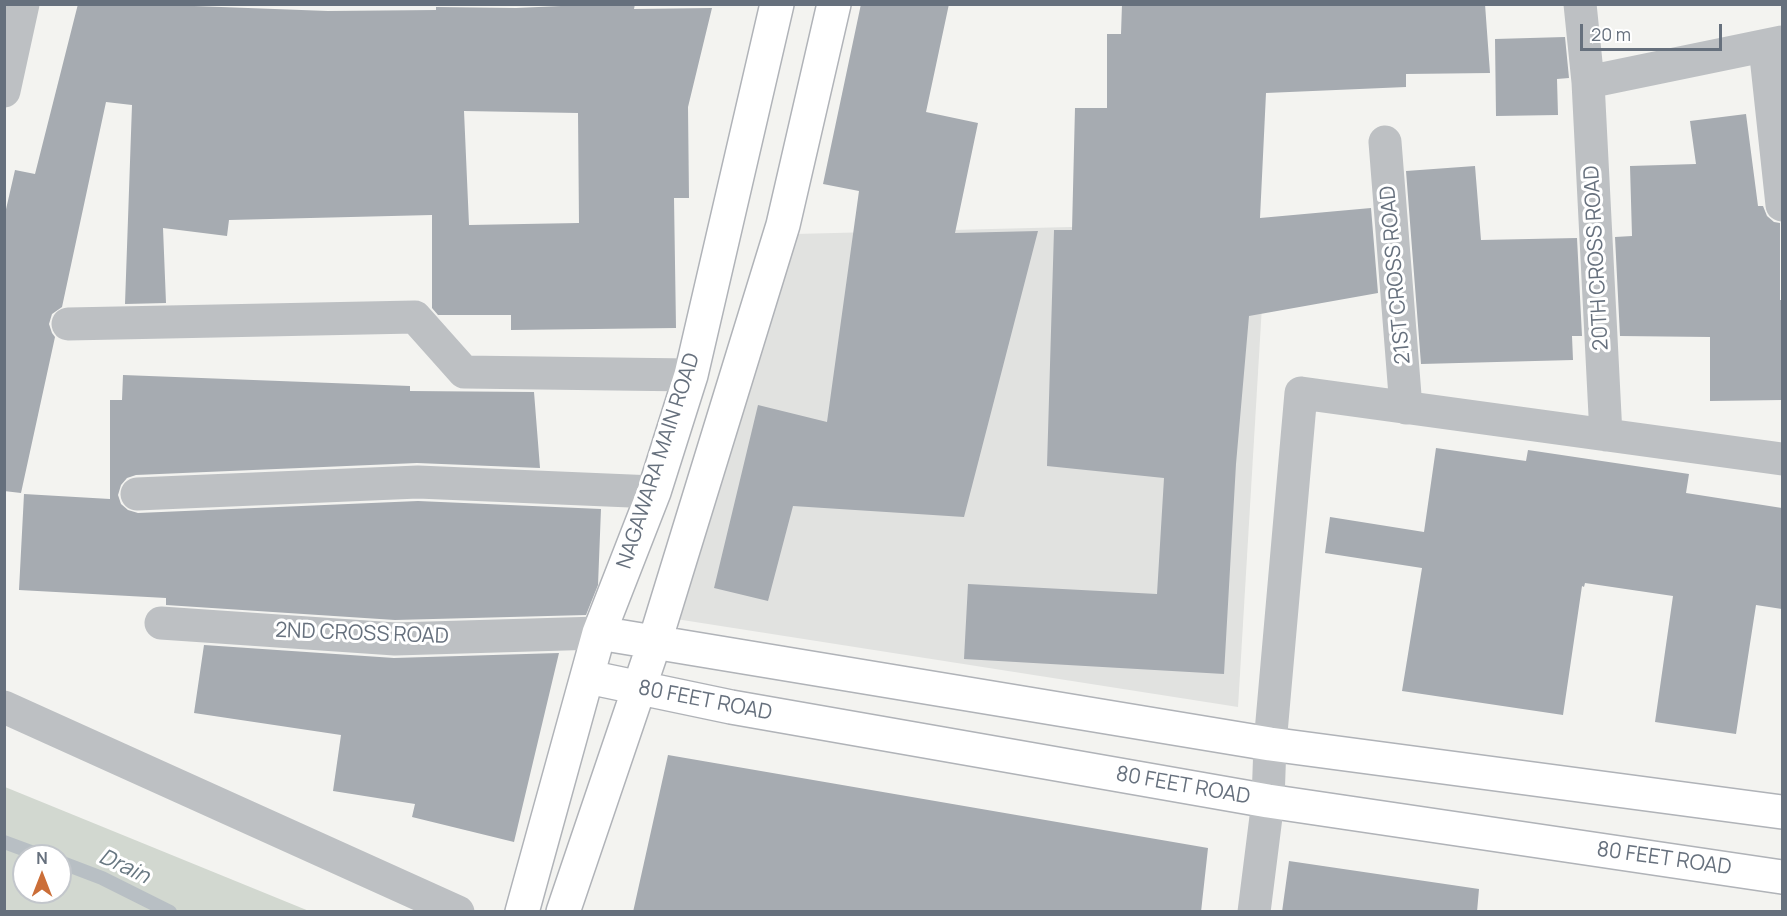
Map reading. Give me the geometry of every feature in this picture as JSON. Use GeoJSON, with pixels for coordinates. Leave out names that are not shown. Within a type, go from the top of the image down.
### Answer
{"type":"FeatureCollection","features":[{"type":"Feature","properties":{"kind":"main road","name":"NAGAWARA MAIN ROAD"},"geometry":{"type":"LineString","coordinates":[[522,912],[599,633],[654,492],[691,375],[777,4]]}},
{"type":"Feature","properties":{"kind":"main road"},"geometry":{"type":"LineString","coordinates":[[563,912],[640,689],[783,225],[834,4]]}},
{"type":"Feature","properties":{"kind":"main road"},"geometry":{"type":"LineString","coordinates":[[599,633],[1270,744],[1782,812]]}},
{"type":"Feature","properties":{"kind":"main road","name":"80 FEET ROAD"},"geometry":{"type":"LineString","coordinates":[[588,677],[743,710],[1268,801],[1782,877]]}},
{"type":"Feature","properties":{"kind":"street"},"geometry":{"type":"LineString","coordinates":[[4,91],[23,4]]}},
{"type":"Feature","properties":{"kind":"street","name":"20TH CROSS ROAD"},"geometry":{"type":"LineString","coordinates":[[1580,4],[1588,82],[1606,435]]}},
{"type":"Feature","properties":{"kind":"street"},"geometry":{"type":"LineString","coordinates":[[1588,82],[1774,44],[1782,205]]}},
{"type":"Feature","properties":{"kind":"street","name":"21ST CROSS ROAD"},"geometry":{"type":"LineString","coordinates":[[1385,142],[1406,408]]}},
{"type":"Feature","properties":{"kind":"street"},"geometry":{"type":"LineString","coordinates":[[68,324],[415,317],[464,372],[691,375]]}},
{"type":"Feature","properties":{"kind":"street"},"geometry":{"type":"LineString","coordinates":[[1254,912],[1268,801],[1270,744],[1301,393],[1782,459]]}},
{"type":"Feature","properties":{"kind":"street"},"geometry":{"type":"LineString","coordinates":[[137,494],[418,482],[654,492]]}},
{"type":"Feature","properties":{"kind":"street","name":"2ND CROSS ROAD"},"geometry":{"type":"LineString","coordinates":[[161,623],[395,639],[599,633]]}},
{"type":"Feature","properties":{"kind":"street"},"geometry":{"type":"LineString","coordinates":[[4,707],[458,912]]}},
{"type":"Feature","properties":{"kind":"shaded area"},"geometry":{"type":"Polygon","coordinates":[[[1267,222],[1238,707],[676,619],[795,234],[1267,222]]]}},
{"type":"Feature","properties":{"kind":"shaded area"},"geometry":{"type":"Polygon","coordinates":[[[5,787],[309,911],[5,911],[5,787]]]}},
{"type":"Feature","properties":{"kind":"building"},"geometry":{"type":"Polygon","coordinates":[[[78,4],[328,11],[606,4],[635,4],[634,9],[712,8],[688,107],[689,198],[674,198],[676,328],[511,330],[511,315],[438,315],[432,308],[432,215],[229,220],[227,236],[163,228],[166,303],[125,304],[132,105],[106,102],[62,307],[52,314],[49,324],[55,337],[21,493],[4,491],[4,218],[15,170],[35,174],[78,4]],[[464,111],[469,225],[579,223],[578,113],[464,111]]]}},
{"type":"Feature","properties":{"kind":"building"},"geometry":{"type":"Polygon","coordinates":[[[861,4],[949,4],[926,112],[978,123],[955,233],[1038,231],[964,517],[793,506],[768,601],[714,588],[758,405],[827,422],[859,191],[823,184],[861,4]]]}},
{"type":"Feature","properties":{"kind":"building"},"geometry":{"type":"Polygon","coordinates":[[[1122,4],[1485,4],[1490,73],[1406,74],[1406,87],[1266,93],[1260,218],[1371,208],[1378,293],[1249,316],[1236,464],[1224,674],[964,659],[968,584],[1157,594],[1164,478],[1047,466],[1054,230],[1072,230],[1075,108],[1107,108],[1107,34],[1121,34],[1122,4]]]}},
{"type":"Feature","properties":{"kind":"building"},"geometry":{"type":"Polygon","coordinates":[[[1565,37],[1569,78],[1557,79],[1558,115],[1496,116],[1495,39],[1565,37]]]}},
{"type":"Feature","properties":{"kind":"building"},"geometry":{"type":"Polygon","coordinates":[[[1746,114],[1758,206],[1763,206],[1767,216],[1774,222],[1780,223],[1782,400],[1710,401],[1710,337],[1620,336],[1615,237],[1632,236],[1630,166],[1696,164],[1690,121],[1746,114]]]}},
{"type":"Feature","properties":{"kind":"building"},"geometry":{"type":"Polygon","coordinates":[[[1475,166],[1481,240],[1577,238],[1582,336],[1572,336],[1573,360],[1421,364],[1406,171],[1475,166]]]}},
{"type":"Feature","properties":{"kind":"building"},"geometry":{"type":"Polygon","coordinates":[[[123,375],[410,386],[410,391],[534,392],[540,468],[417,463],[136,475],[127,478],[121,485],[118,495],[121,504],[128,510],[138,513],[418,501],[601,509],[598,585],[586,615],[395,620],[166,605],[166,598],[19,590],[24,494],[110,499],[110,400],[122,400],[123,375]]]}},
{"type":"Feature","properties":{"kind":"building"},"geometry":{"type":"Polygon","coordinates":[[[1436,448],[1526,461],[1528,450],[1689,474],[1686,493],[1782,508],[1782,609],[1756,605],[1736,734],[1655,722],[1673,596],[1585,583],[1584,587],[1582,586],[1563,715],[1402,691],[1422,568],[1325,553],[1330,517],[1424,532],[1436,448]]]}},
{"type":"Feature","properties":{"kind":"building"},"geometry":{"type":"Polygon","coordinates":[[[204,645],[394,658],[559,653],[514,842],[412,817],[415,804],[333,791],[341,735],[194,713],[204,645]]]}},
{"type":"Feature","properties":{"kind":"building"},"geometry":{"type":"Polygon","coordinates":[[[668,755],[1208,848],[1201,912],[633,912],[668,755]]]}},
{"type":"Feature","properties":{"kind":"building"},"geometry":{"type":"Polygon","coordinates":[[[1289,861],[1479,889],[1477,912],[1282,912],[1289,861]]]}},
{"type":"Feature","properties":{"kind":"waterway","name":"Drain"},"geometry":{"type":"LineString","coordinates":[[4,842],[12,845]]}},
{"type":"Feature","properties":{"kind":"waterway","name":"Drain"},"geometry":{"type":"LineString","coordinates":[[72,867],[102,878],[170,912]]}}]}
